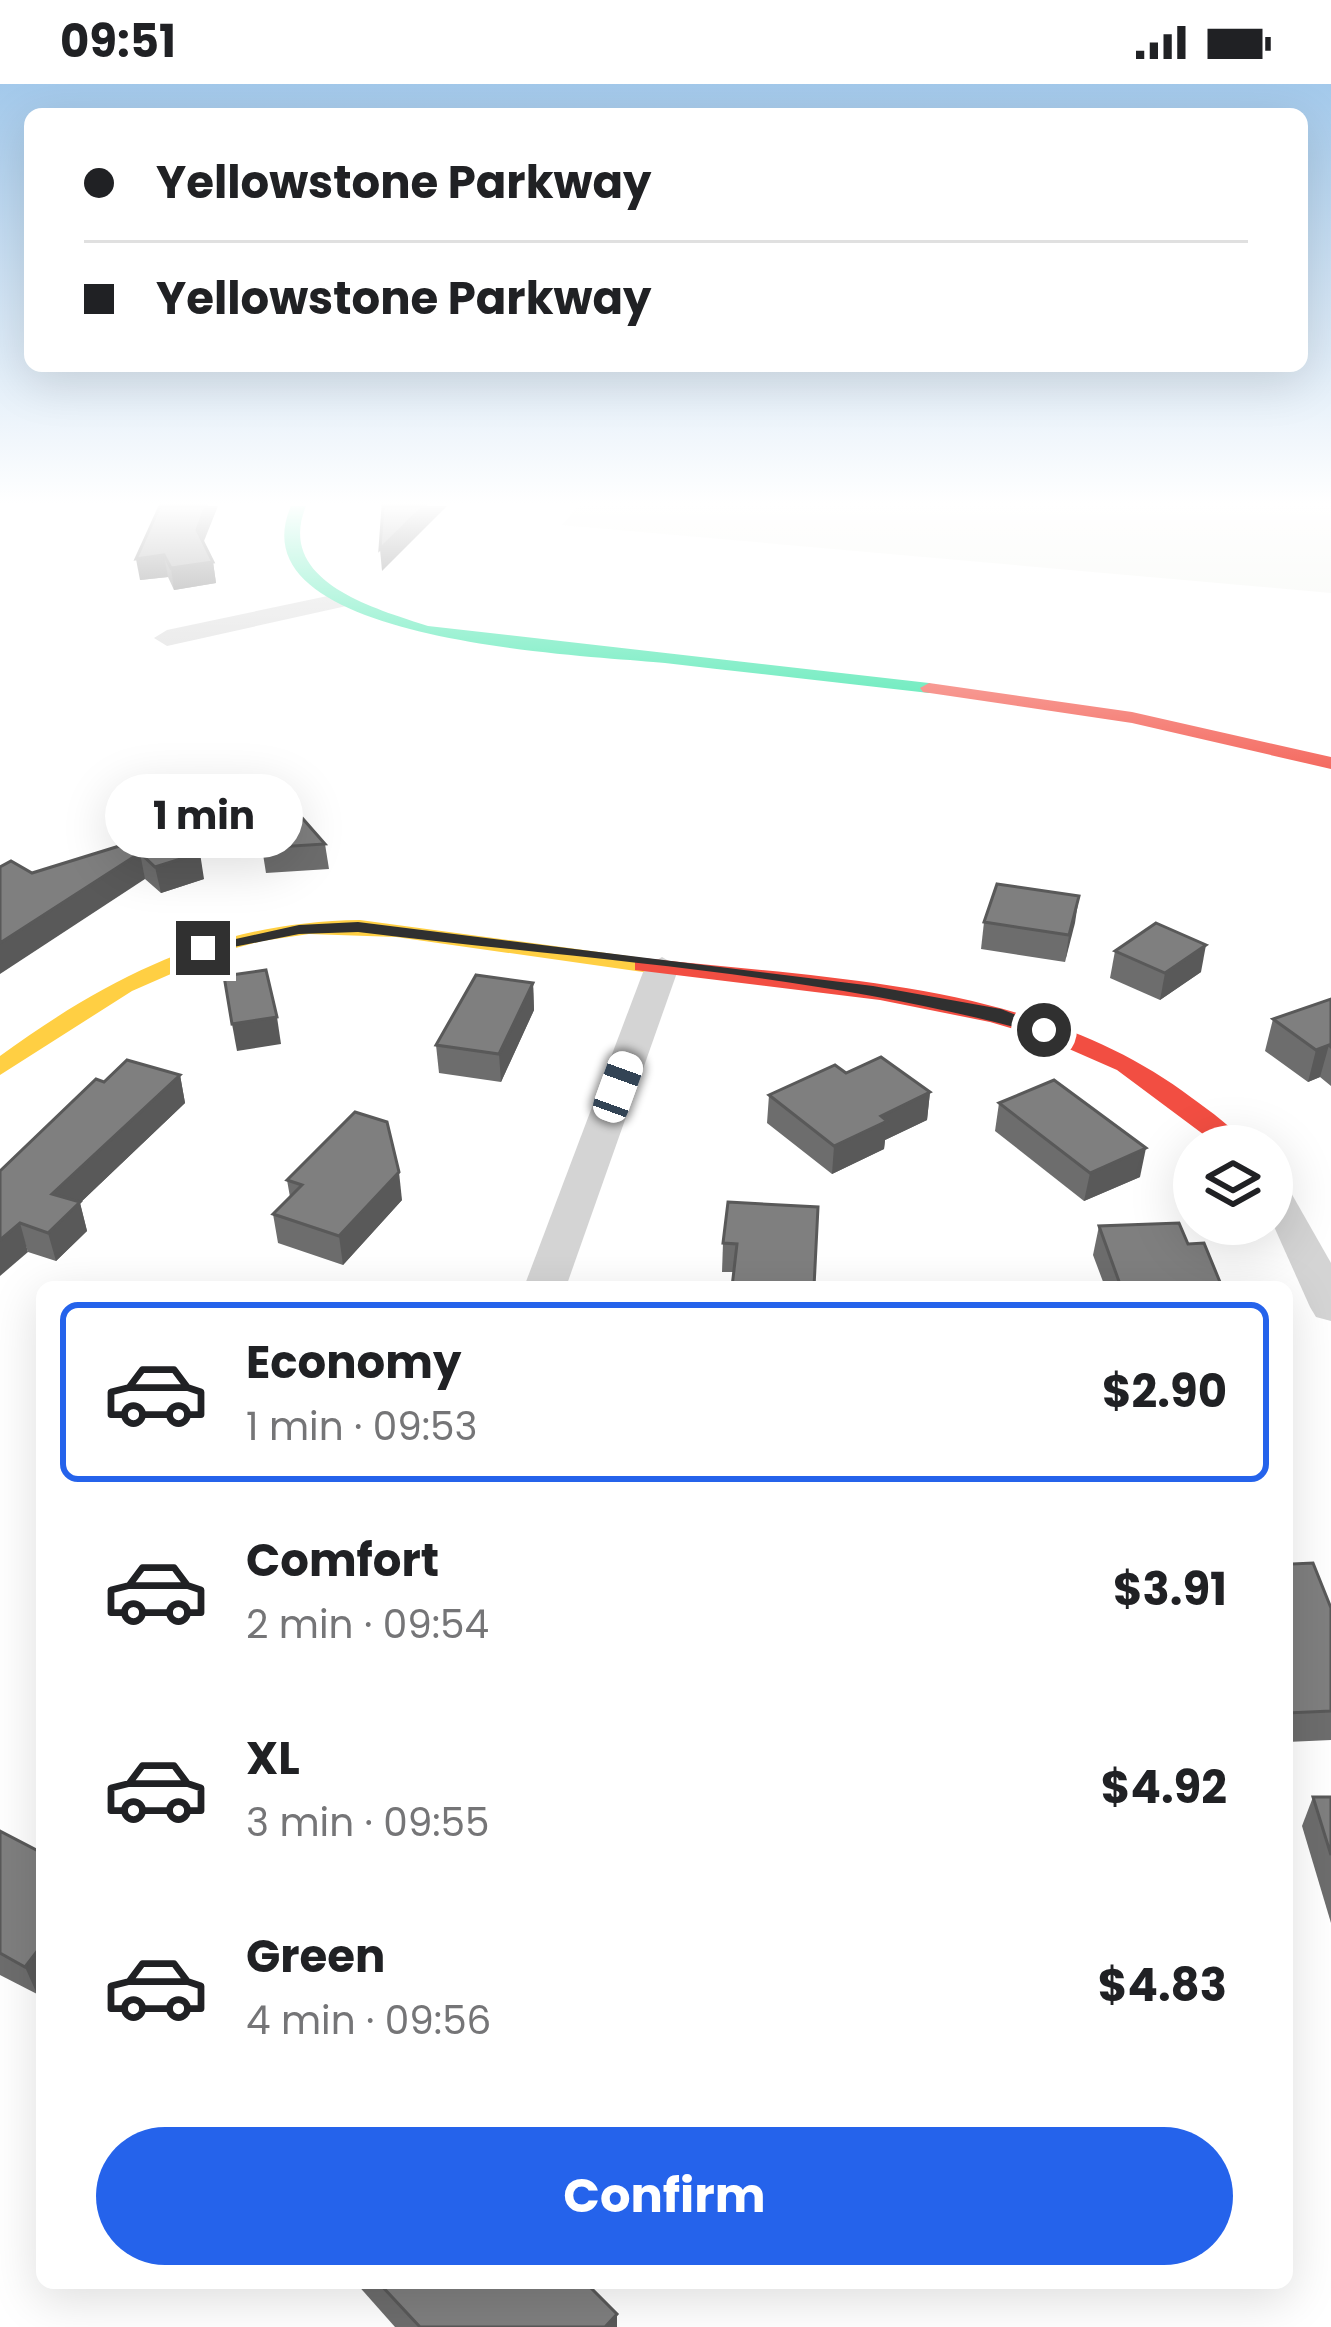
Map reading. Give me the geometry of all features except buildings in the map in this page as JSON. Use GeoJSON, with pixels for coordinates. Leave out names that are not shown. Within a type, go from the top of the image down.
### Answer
{"type":"FeatureCollection","features":[{"type":"Feature","properties":{"kind":"street"},"geometry":{"type":"LineString","coordinates":[[167,638],[293,611]]}},
{"type":"Feature","properties":{"kind":"street"},"geometry":{"type":"LineString","coordinates":[[370,611],[415,628],[480,643],[1070,704],[1170,721],[1331,763]]}},
{"type":"Feature","properties":{"kind":"street"},"geometry":{"type":"LineString","coordinates":[[0,1068],[73,1010],[133,973],[177,954],[299,929],[358,927],[873,991],[1001,1014],[1088,1045],[1156,1079],[1210,1125]]}},
{"type":"Feature","properties":{"kind":"street"},"geometry":{"type":"LineString","coordinates":[[547,1281],[662,967]]}},
{"type":"Feature","properties":{"kind":"street"},"geometry":{"type":"LineString","coordinates":[[1293,1224],[1331,1307]]}},
{"type":"Feature","properties":{"kind":"traffic: fast"},"geometry":{"type":"LineString","coordinates":[[371,611],[426,631],[929,688]]}},
{"type":"Feature","properties":{"kind":"traffic: slow"},"geometry":{"type":"LineString","coordinates":[[0,1068],[123,986],[213,947],[261,934],[360,927],[643,965]]}},
{"type":"Feature","properties":{"kind":"traffic: jam"},"geometry":{"type":"LineString","coordinates":[[929,688],[1132,718],[1331,763]]}},
{"type":"Feature","properties":{"kind":"traffic: jam"},"geometry":{"type":"LineString","coordinates":[[643,965],[880,993],[996,1016],[1053,1033],[1126,1065],[1209,1125]]}},
{"type":"Feature","properties":{"kind":"route"},"geometry":{"type":"LineString","coordinates":[[203,948],[299,929],[358,927],[873,991],[1001,1014],[1044,1030]]}}]}
